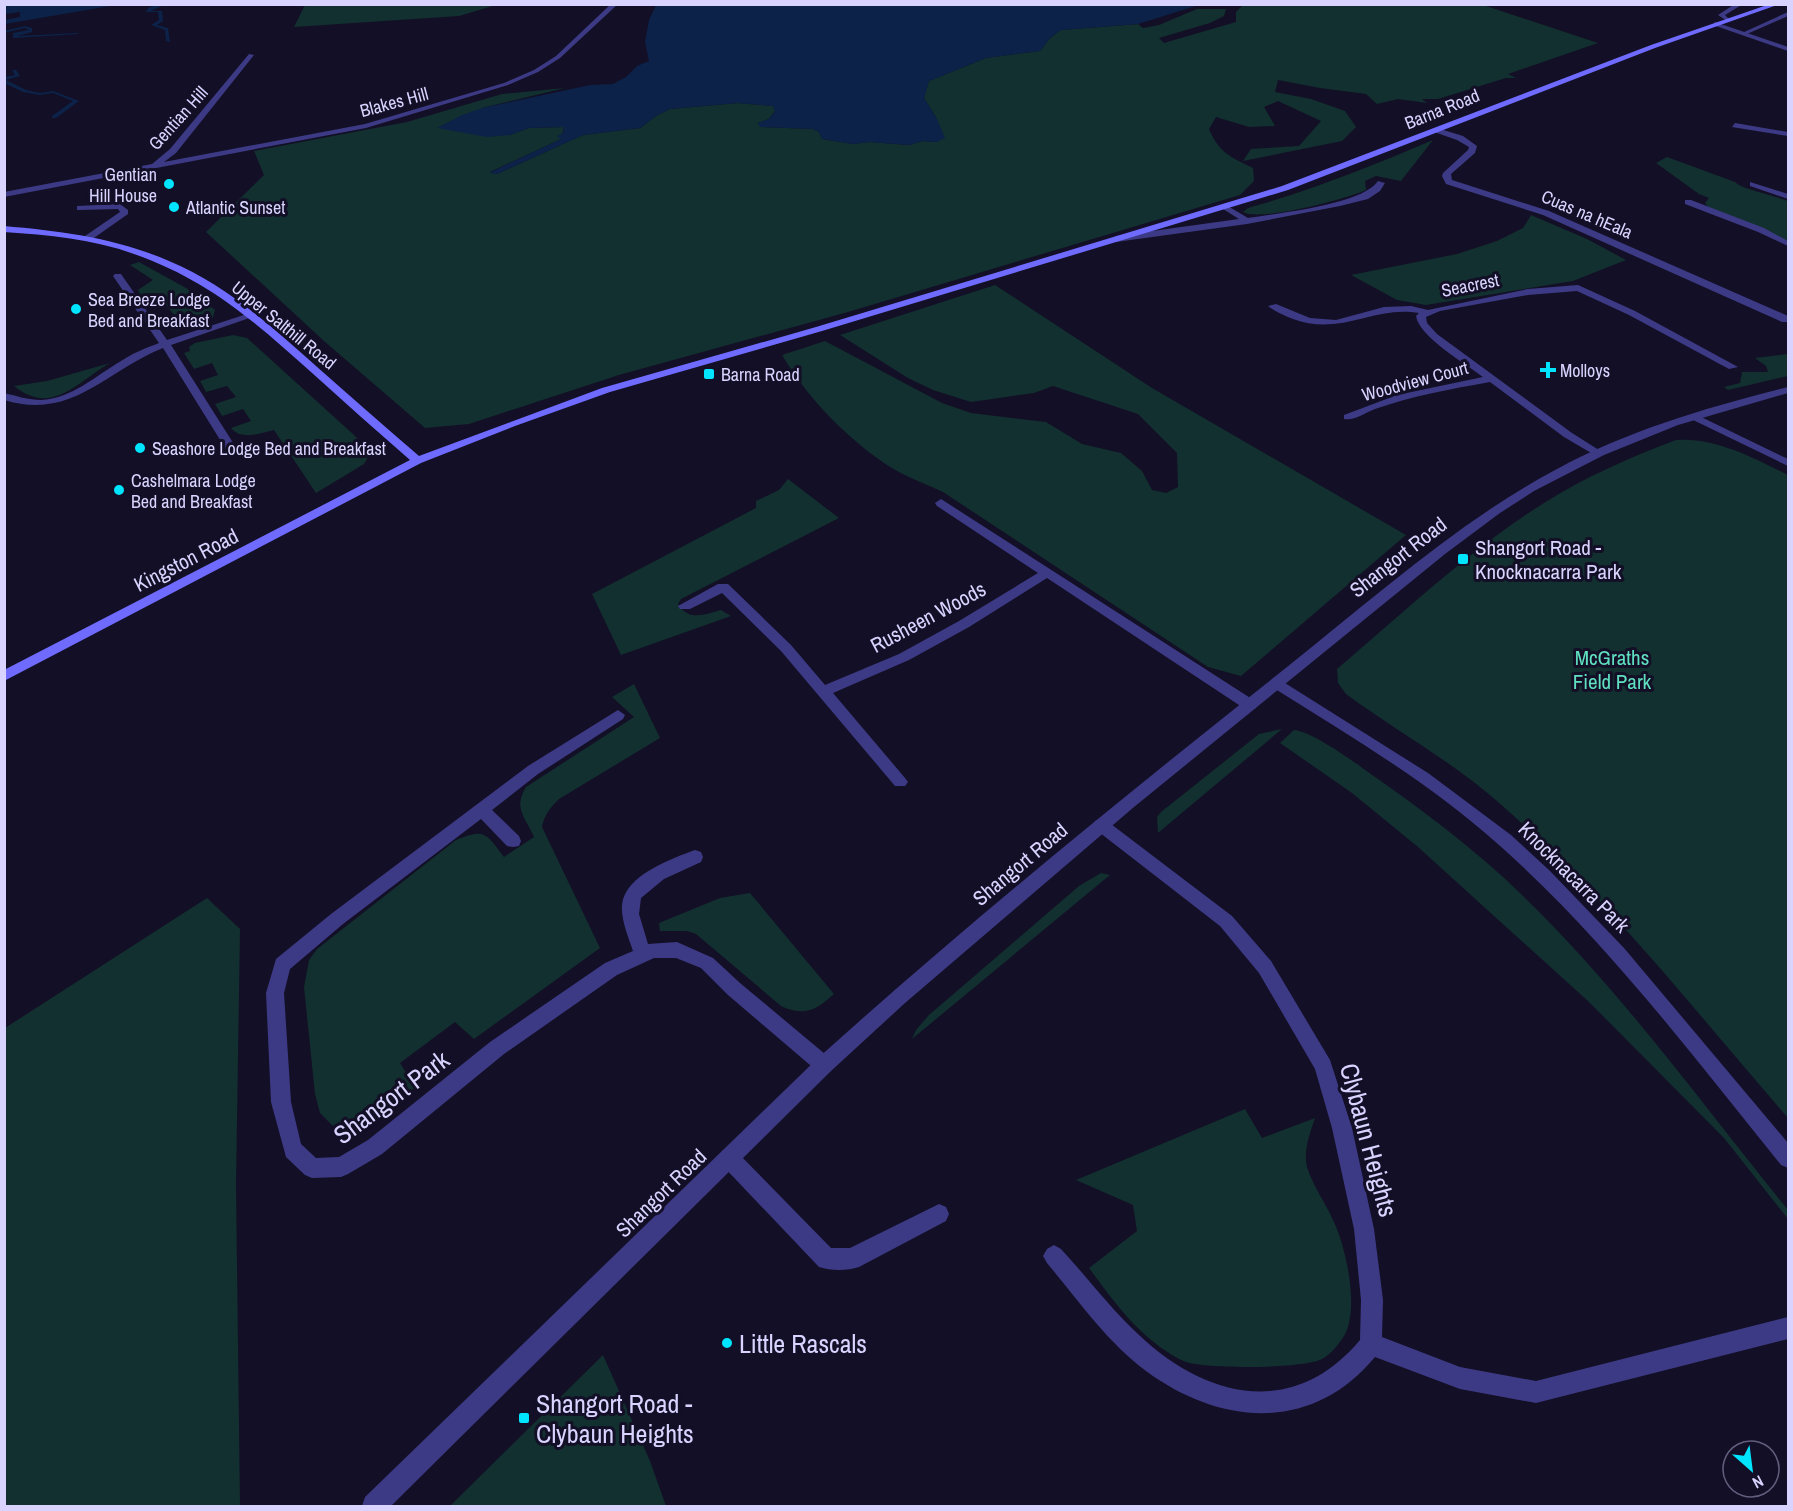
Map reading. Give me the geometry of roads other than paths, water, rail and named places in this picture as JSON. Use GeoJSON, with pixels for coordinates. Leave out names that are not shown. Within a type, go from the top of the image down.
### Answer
{"type":"FeatureCollection","features":[{"type":"Feature","properties":{"kind":"main road","name":"Barna Road"},"geometry":{"type":"LineString","coordinates":[[417,461],[606,390],[1226,207],[1343,169],[1637,52],[1777,4]]}},
{"type":"Feature","properties":{"kind":"main road","name":"Upper Salthill Road"},"geometry":{"type":"LineString","coordinates":[[4,229],[88,238],[169,262],[238,303],[253,315],[417,461]]}},
{"type":"Feature","properties":{"kind":"main road","name":"Kingston Road"},"geometry":{"type":"LineString","coordinates":[[4,676],[417,461]]}},
{"type":"Feature","properties":{"kind":"street","name":"Blakes Hill"},"geometry":{"type":"LineString","coordinates":[[154,166],[379,123],[506,84],[536,71],[558,57],[615,4]]}},
{"type":"Feature","properties":{"kind":"street"},"geometry":{"type":"LineString","coordinates":[[1729,20],[1721,15],[1740,4]]}},
{"type":"Feature","properties":{"kind":"street"},"geometry":{"type":"LineString","coordinates":[[1744,33],[1788,14]]}},
{"type":"Feature","properties":{"kind":"street"},"geometry":{"type":"LineString","coordinates":[[1715,24],[1788,49]]}},
{"type":"Feature","properties":{"kind":"street","name":"Gentian Hill"},"geometry":{"type":"LineString","coordinates":[[4,195],[154,166],[172,151],[251,55]]}},
{"type":"Feature","properties":{"kind":"street"},"geometry":{"type":"LineString","coordinates":[[1735,125],[1788,134]]}},
{"type":"Feature","properties":{"kind":"street","name":"Cuas na hEala"},"geometry":{"type":"LineString","coordinates":[[1437,130],[1473,146],[1472,151],[1447,173],[1449,182],[1546,213],[1775,316],[1788,319]]}},
{"type":"Feature","properties":{"kind":"street","name":"Barna Road"},"geometry":{"type":"LineString","coordinates":[[1116,239],[1247,221],[1340,204],[1365,197],[1382,183]]}},
{"type":"Feature","properties":{"kind":"street"},"geometry":{"type":"LineString","coordinates":[[1753,184],[1788,197]]}},
{"type":"Feature","properties":{"kind":"street"},"geometry":{"type":"LineString","coordinates":[[1688,202],[1761,230],[1788,244]]}},
{"type":"Feature","properties":{"kind":"street"},"geometry":{"type":"LineString","coordinates":[[80,208],[120,206],[125,212],[88,238]]}},
{"type":"Feature","properties":{"kind":"street"},"geometry":{"type":"LineString","coordinates":[[1226,207],[1247,221]]}},
{"type":"Feature","properties":{"kind":"street"},"geometry":{"type":"LineString","coordinates":[[118,276],[166,345],[231,449]]}},
{"type":"Feature","properties":{"kind":"street","name":"Seacrest"},"geometry":{"type":"LineString","coordinates":[[1598,454],[1434,336],[1422,324],[1421,316],[1427,312],[1528,292],[1578,288],[1632,312],[1733,367]]}},
{"type":"Feature","properties":{"kind":"street"},"geometry":{"type":"LineString","coordinates":[[1273,306],[1299,318],[1322,323],[1339,322],[1397,307],[1427,312]]}},
{"type":"Feature","properties":{"kind":"street"},"geometry":{"type":"LineString","coordinates":[[4,396],[27,404],[59,401],[80,392],[125,362],[166,345],[253,315]]}},
{"type":"Feature","properties":{"kind":"street","name":"Woodview Court"},"geometry":{"type":"LineString","coordinates":[[1348,417],[1382,404],[1434,389],[1491,379]]}},
{"type":"Feature","properties":{"kind":"street","name":"Shangort Road"},"geometry":{"type":"LineString","coordinates":[[374,1506],[824,1065],[890,1004],[1101,825],[1432,558],[1497,509],[1542,482],[1598,454],[1695,417],[1788,390]]}},
{"type":"Feature","properties":{"kind":"street"},"geometry":{"type":"LineString","coordinates":[[1695,417],[1788,463]]}},
{"type":"Feature","properties":{"kind":"street"},"geometry":{"type":"LineString","coordinates":[[941,503],[1250,705]]}},
{"type":"Feature","properties":{"kind":"street","name":"Rusheen Woods"},"geometry":{"type":"LineString","coordinates":[[824,691],[904,657],[964,624],[1047,573]]}},
{"type":"Feature","properties":{"kind":"street"},"geometry":{"type":"LineString","coordinates":[[685,606],[723,587],[786,648],[900,782]]}},
{"type":"Feature","properties":{"kind":"street","name":"Knocknacarra Park"},"geometry":{"type":"LineString","coordinates":[[1277,683],[1375,744],[1437,787],[1504,839],[1570,903],[1622,959],[1788,1158]]}},
{"type":"Feature","properties":{"kind":"street","name":"Shangort Park"},"geometry":{"type":"LineString","coordinates":[[618,715],[532,770],[337,919],[282,965],[275,993],[281,1102],[293,1150],[312,1168],[341,1167],[375,1147],[497,1048],[611,969],[653,950],[677,950],[707,963],[734,989],[824,1065]]}},
{"type":"Feature","properties":{"kind":"street"},"geometry":{"type":"LineString","coordinates":[[481,809],[513,841]]}},
{"type":"Feature","properties":{"kind":"street","name":"Clybaun Heights"},"geometry":{"type":"LineString","coordinates":[[1101,825],[1226,921],[1265,967],[1323,1066],[1342,1128],[1364,1229],[1372,1300],[1371,1344]]}},
{"type":"Feature","properties":{"kind":"street"},"geometry":{"type":"LineString","coordinates":[[643,955],[631,917],[631,902],[634,893],[660,874],[695,857]]}},
{"type":"Feature","properties":{"kind":"street"},"geometry":{"type":"LineString","coordinates":[[729,1158],[826,1258],[851,1259],[939,1214]]}},
{"type":"Feature","properties":{"kind":"street"},"geometry":{"type":"LineString","coordinates":[[1054,1256],[1139,1350],[1157,1365],[1188,1384],[1217,1397],[1249,1404],[1280,1404],[1315,1392],[1347,1371],[1371,1344],[1460,1378],[1536,1392],[1788,1328]]}},
{"type":"Feature","properties":{"kind":"water"},"geometry":{"type":"Polygon","coordinates":[[[5,4],[116,5],[5,24],[5,20],[20,17],[20,12],[5,14],[5,4]]]}},
{"type":"Feature","properties":{"kind":"water"},"geometry":{"type":"Polygon","coordinates":[[[656,4],[1199,5],[1138,24],[1061,30],[1050,38],[1040,51],[986,58],[929,81],[924,98],[945,138],[937,142],[923,141],[909,145],[870,142],[853,144],[822,139],[819,132],[813,129],[760,127],[758,123],[769,119],[775,112],[773,106],[738,103],[670,109],[640,128],[583,135],[497,174],[489,173],[561,139],[557,136],[563,133],[564,127],[529,128],[510,135],[487,137],[437,128],[482,108],[590,85],[613,84],[626,77],[637,66],[649,61],[645,42],[649,20],[656,4]]]}},
{"type":"Feature","properties":{"kind":"waterway"},"geometry":{"type":"LineString","coordinates":[[164,4],[149,9],[148,12],[160,11],[161,21],[153,25],[167,29],[168,41]]}},
{"type":"Feature","properties":{"kind":"waterway"},"geometry":{"type":"LineString","coordinates":[[4,32],[25,27],[31,31],[15,34],[15,37],[77,34]]}},
{"type":"Feature","properties":{"kind":"waterway"},"geometry":{"type":"LineString","coordinates":[[4,79],[18,76],[14,71]]}},
{"type":"Feature","properties":{"kind":"waterway"},"geometry":{"type":"LineString","coordinates":[[4,81],[25,91],[40,94],[53,92],[77,101],[54,117]]}},
{"type":"Feature","properties":{"kind":"place","name":"Gentian Hill House"},"geometry":{"type":"Point","coordinates":[169,184]}},
{"type":"Feature","properties":{"kind":"place","name":"Atlantic Sunset"},"geometry":{"type":"Point","coordinates":[174,207]}},
{"type":"Feature","properties":{"kind":"place","name":"Sea Breeze Lodge Bed and Breakfast"},"geometry":{"type":"Point","coordinates":[76,309]}},
{"type":"Feature","properties":{"kind":"place","name":"Molloys"},"geometry":{"type":"Point","coordinates":[1548,370]}},
{"type":"Feature","properties":{"kind":"place","name":"Barna Road"},"geometry":{"type":"Point","coordinates":[709,374]}},
{"type":"Feature","properties":{"kind":"place","name":"Seashore Lodge Bed and Breakfast"},"geometry":{"type":"Point","coordinates":[140,448]}},
{"type":"Feature","properties":{"kind":"place","name":"Cashelmara Lodge Bed and Breakfast"},"geometry":{"type":"Point","coordinates":[119,490]}},
{"type":"Feature","properties":{"kind":"place","name":"Shangort Road - Knocknacarra Park"},"geometry":{"type":"Point","coordinates":[1463,559]}},
{"type":"Feature","properties":{"kind":"place","name":"Little Rascals"},"geometry":{"type":"Point","coordinates":[727,1343]}},
{"type":"Feature","properties":{"kind":"place","name":"Shangort Road - Clybaun Heights"},"geometry":{"type":"Point","coordinates":[524,1418]}},
{"type":"Feature","properties":{"kind":"park label","name":"McGraths Field Park"},"geometry":{"type":"Point","coordinates":[1612,669]}}]}
